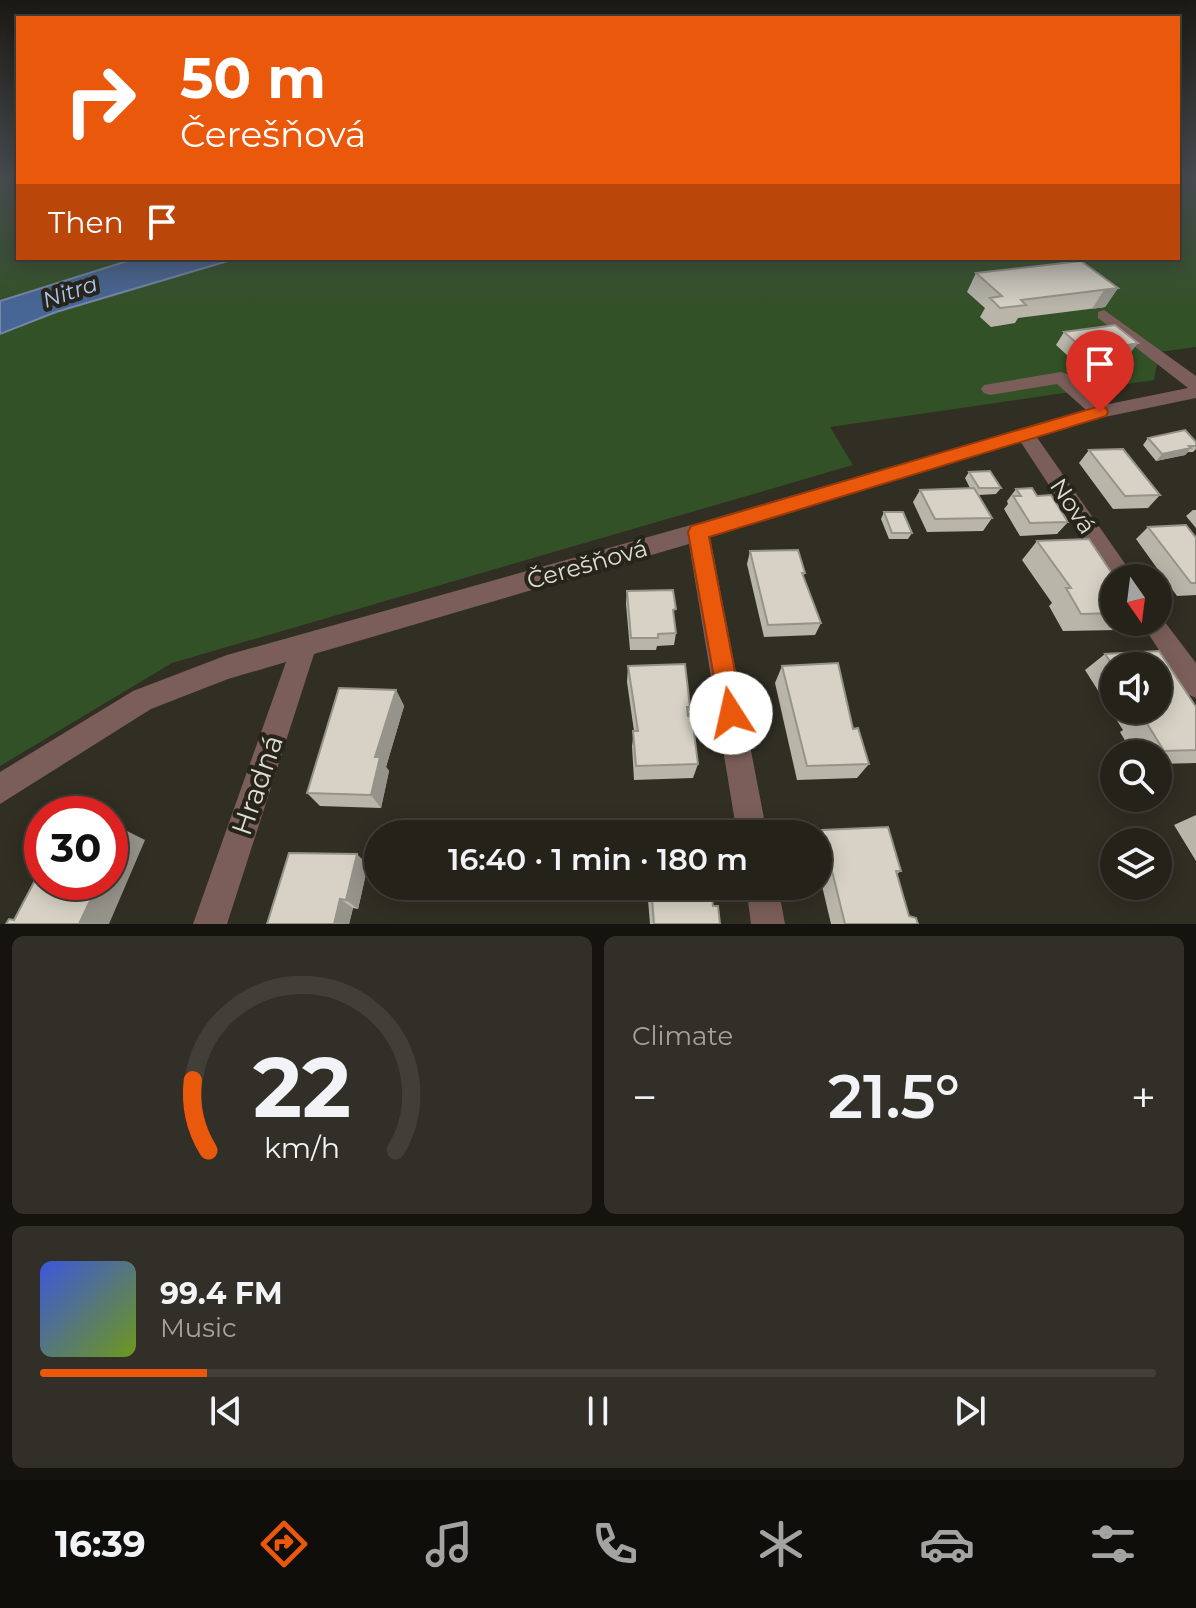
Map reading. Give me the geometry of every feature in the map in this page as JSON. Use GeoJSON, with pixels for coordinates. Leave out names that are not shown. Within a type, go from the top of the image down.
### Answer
{"type":"FeatureCollection","features":[{"type":"Feature","properties":{"kind":"street"},"geometry":{"type":"LineString","coordinates":[[1104,315],[1196,385]]}},
{"type":"Feature","properties":{"kind":"street"},"geometry":{"type":"LineString","coordinates":[[990,389],[1061,378],[1100,412]]}},
{"type":"Feature","properties":{"kind":"street","name":"Čerešňová"},"geometry":{"type":"LineString","coordinates":[[0,789],[142,700],[227,667],[698,532],[1024,433],[1100,412],[1196,392]]}},
{"type":"Feature","properties":{"kind":"street","name":"Nová"},"geometry":{"type":"LineString","coordinates":[[1024,433],[1113,564]]}},
{"type":"Feature","properties":{"kind":"street"},"geometry":{"type":"LineString","coordinates":[[698,532],[749,820]]}},
{"type":"Feature","properties":{"kind":"street"},"geometry":{"type":"LineString","coordinates":[[1163,636],[1196,685]]}},
{"type":"Feature","properties":{"kind":"street","name":"Hradná"},"geometry":{"type":"LineString","coordinates":[[210,924],[304,646]]}},
{"type":"Feature","properties":{"kind":"street"},"geometry":{"type":"LineString","coordinates":[[764,900],[768,924]]}},
{"type":"Feature","properties":{"kind":"green space"},"geometry":{"type":"Polygon","coordinates":[[[0,220],[16,220],[16,260],[131,260],[0,301],[0,220]]]}},
{"type":"Feature","properties":{"kind":"green space"},"geometry":{"type":"Polygon","coordinates":[[[1180,220],[1196,220],[1196,347],[1159,352],[1154,380],[830,427],[853,465],[172,663],[0,766],[0,334],[56,312],[231,260],[1180,260],[1180,220]]]}},
{"type":"Feature","properties":{"kind":"water","name":"Nitra"},"geometry":{"type":"Polygon","coordinates":[[[131,260],[231,260],[56,312],[0,334],[0,301],[131,260]]]}},
{"type":"Feature","properties":{"kind":"building"},"geometry":{"type":"Polygon","coordinates":[[[1081,261],[1118,288],[1021,300],[1026,305],[1000,308],[990,298],[1002,296],[976,273],[1081,261]]]}},
{"type":"Feature","properties":{"kind":"building"},"geometry":{"type":"Polygon","coordinates":[[[1115,325],[1138,343],[1088,353],[1064,332],[1115,325]]]}},
{"type":"Feature","properties":{"kind":"building"},"geometry":{"type":"Polygon","coordinates":[[[1185,430],[1196,446],[1162,454],[1148,438],[1185,430]]]}},
{"type":"Feature","properties":{"kind":"building"},"geometry":{"type":"Polygon","coordinates":[[[1123,449],[1160,495],[1125,496],[1089,450],[1123,449]]]}},
{"type":"Feature","properties":{"kind":"building"},"geometry":{"type":"Polygon","coordinates":[[[990,471],[1001,488],[979,488],[969,472],[990,471]]]}},
{"type":"Feature","properties":{"kind":"building"},"geometry":{"type":"Polygon","coordinates":[[[974,488],[992,518],[935,519],[920,490],[974,488]]]}},
{"type":"Feature","properties":{"kind":"building"},"geometry":{"type":"Polygon","coordinates":[[[1032,488],[1037,496],[1051,495],[1068,522],[1030,523],[1013,496],[1021,496],[1016,489],[1032,488]]]}},
{"type":"Feature","properties":{"kind":"building"},"geometry":{"type":"Polygon","coordinates":[[[884,512],[903,512],[912,533],[892,533],[884,512]]]}},
{"type":"Feature","properties":{"kind":"building"},"geometry":{"type":"Polygon","coordinates":[[[1186,525],[1196,538],[1196,583],[1191,583],[1148,527],[1186,525]]]}},
{"type":"Feature","properties":{"kind":"building"},"geometry":{"type":"Polygon","coordinates":[[[1089,539],[1106,564],[1100,564],[1100,613],[1081,614],[1066,588],[1071,588],[1037,541],[1089,539]]]}},
{"type":"Feature","properties":{"kind":"building"},"geometry":{"type":"Polygon","coordinates":[[[798,550],[805,573],[802,573],[821,623],[768,625],[750,551],[798,550]]]}},
{"type":"Feature","properties":{"kind":"building"},"geometry":{"type":"Polygon","coordinates":[[[673,590],[676,633],[658,634],[658,638],[631,638],[627,591],[673,590]]]}},
{"type":"Feature","properties":{"kind":"building"},"geometry":{"type":"Polygon","coordinates":[[[838,663],[853,729],[858,728],[869,764],[807,766],[782,666],[838,663]]]}},
{"type":"Feature","properties":{"kind":"building"},"geometry":{"type":"Polygon","coordinates":[[[685,664],[690,707],[687,707],[688,716],[692,717],[698,764],[636,766],[633,731],[638,731],[628,666],[685,664]]]}},
{"type":"Feature","properties":{"kind":"building"},"geometry":{"type":"Polygon","coordinates":[[[1172,671],[1196,707],[1196,750],[1172,751],[1172,740],[1157,740],[1147,724],[1172,724],[1172,671]]]}},
{"type":"Feature","properties":{"kind":"building"},"geometry":{"type":"Polygon","coordinates":[[[339,688],[396,690],[375,757],[380,757],[371,795],[307,793],[339,688]]]}},
{"type":"Feature","properties":{"kind":"building"},"geometry":{"type":"Polygon","coordinates":[[[888,827],[901,871],[896,871],[909,916],[916,918],[918,924],[845,924],[832,871],[832,830],[888,827]]]}},
{"type":"Feature","properties":{"kind":"building"},"geometry":{"type":"Polygon","coordinates":[[[289,853],[357,854],[346,900],[340,899],[334,924],[267,924],[289,853]]]}},
{"type":"Feature","properties":{"kind":"building"},"geometry":{"type":"Polygon","coordinates":[[[25,900],[90,900],[79,924],[6,924],[9,919],[14,920],[25,900]]]}},
{"type":"Feature","properties":{"kind":"building"},"geometry":{"type":"Polygon","coordinates":[[[652,900],[712,900],[713,906],[718,906],[720,924],[654,924],[652,900]]]}},
{"type":"Feature","properties":{"kind":"route"},"geometry":{"type":"LineString","coordinates":[[731,713],[698,532],[1100,412]]}}]}
